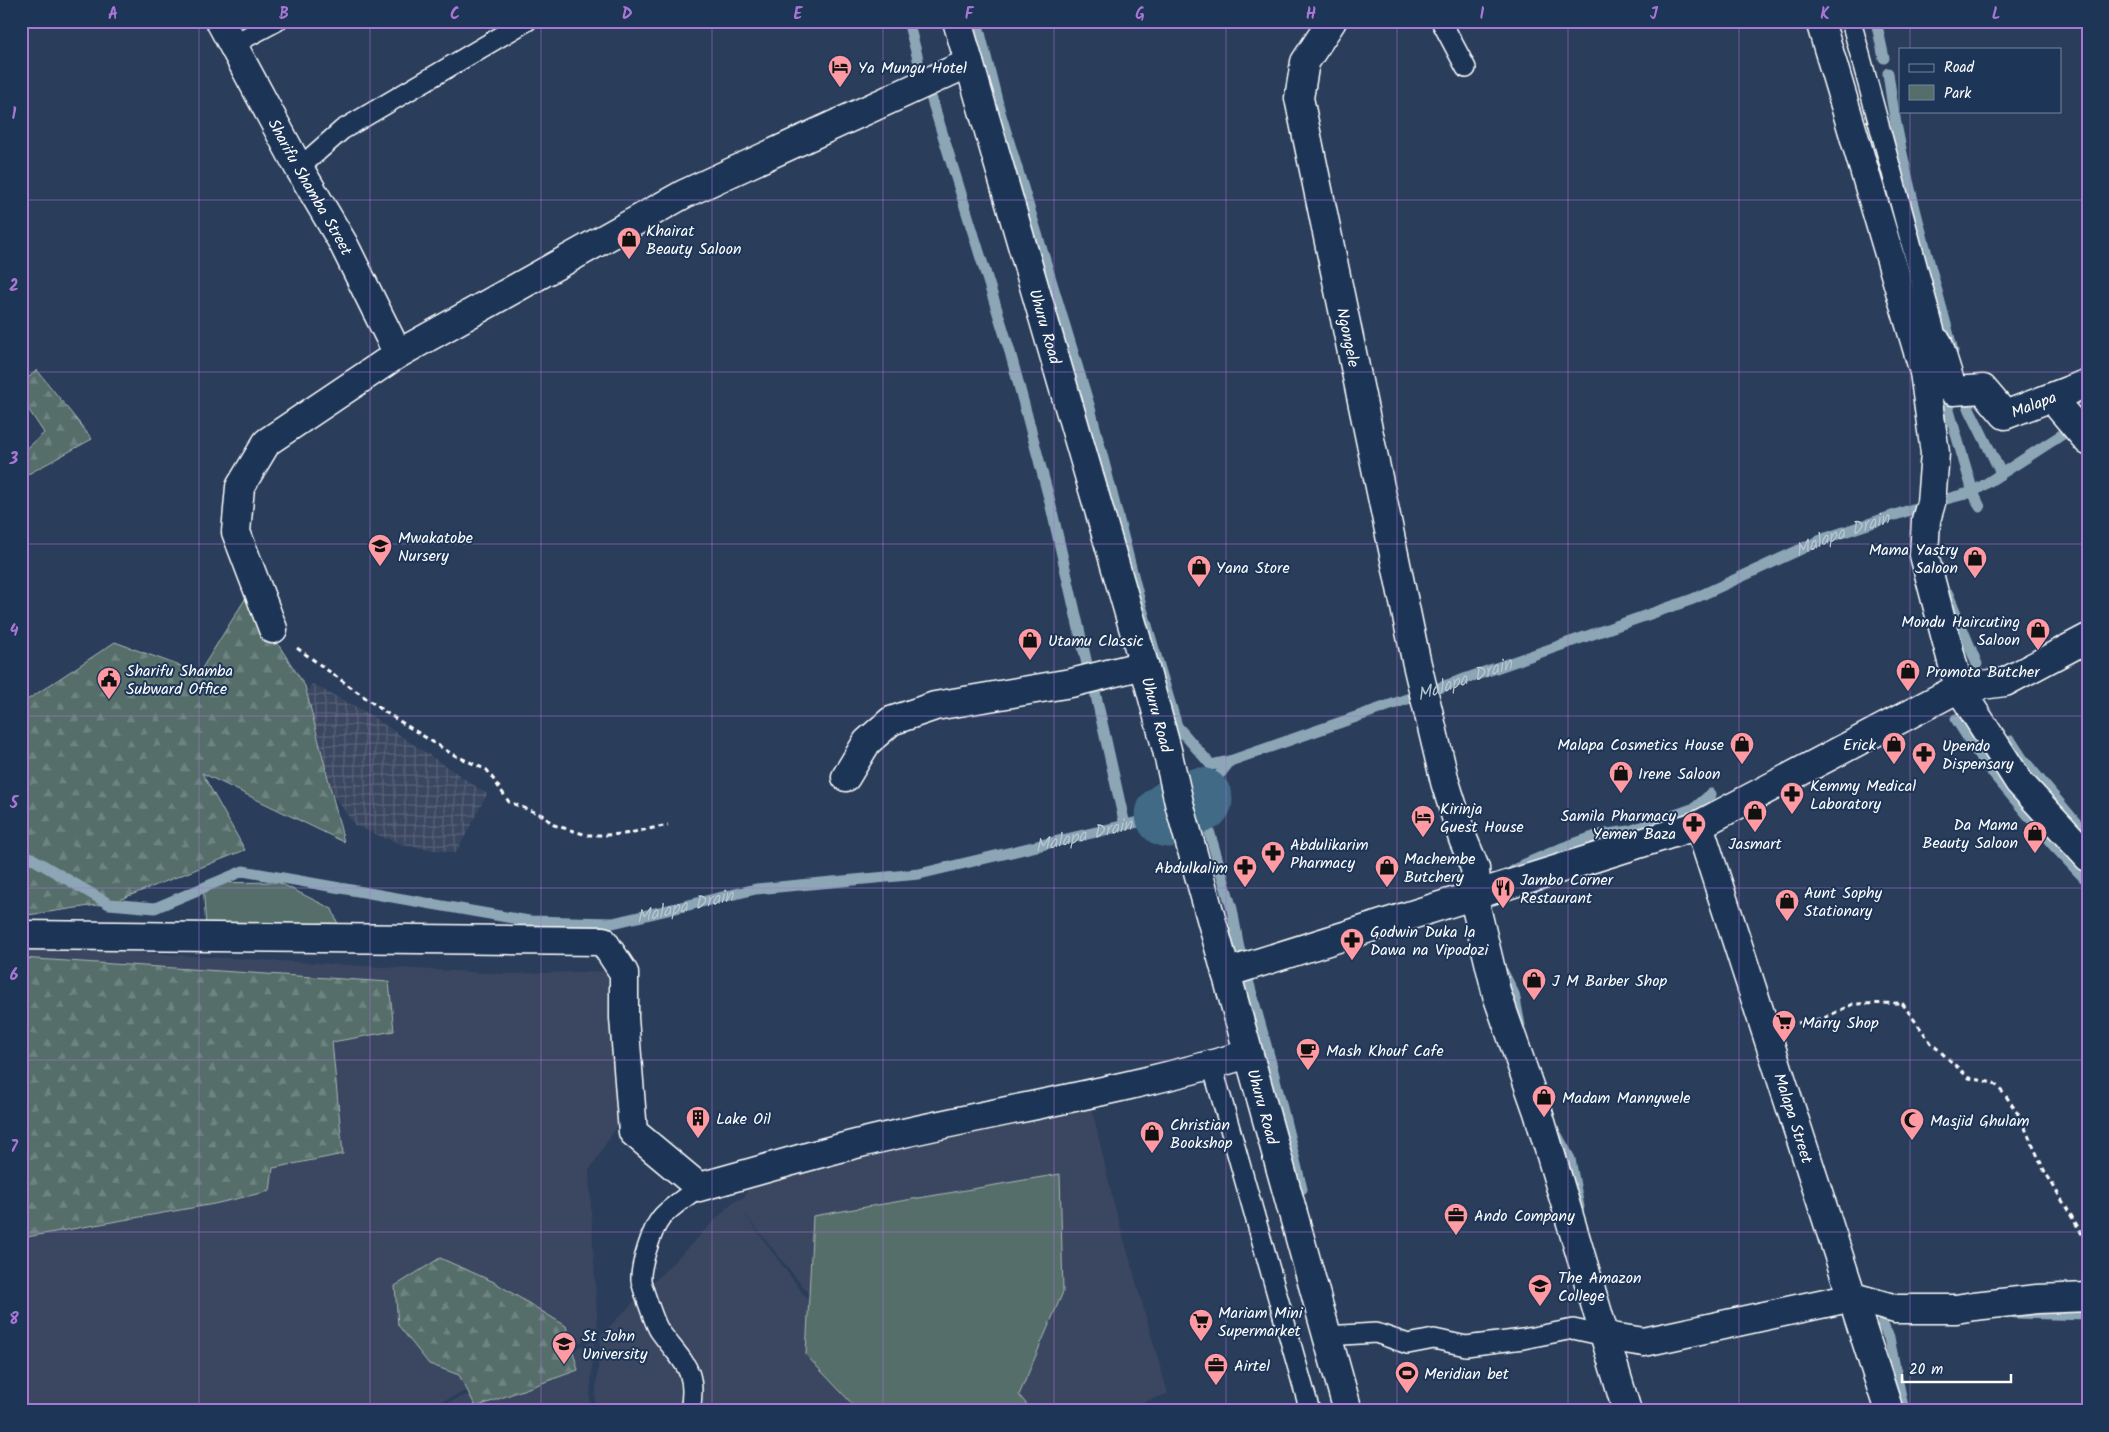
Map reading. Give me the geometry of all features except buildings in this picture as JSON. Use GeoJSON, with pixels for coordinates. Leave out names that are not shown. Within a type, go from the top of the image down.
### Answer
{"type":"FeatureCollection","features":[{"type":"Feature","properties":{"kind":"street","name":"Sharifu Shamba Street"},"geometry":{"type":"LineString","coordinates":[[220,21],[299,168],[343,243],[398,354]]}},
{"type":"Feature","properties":{"kind":"street","name":"Uhuru Road"},"geometry":{"type":"LineString","coordinates":[[957,21],[1144,665],[1180,807],[1348,1411]]}},
{"type":"Feature","properties":{"kind":"street","name":"Ngongele"},"geometry":{"type":"LineString","coordinates":[[1332,21],[1306,62],[1299,98],[1416,660],[1445,782],[1463,839],[1475,868],[1476,884],[1473,895]]}},
{"type":"Feature","properties":{"kind":"street"},"geometry":{"type":"LineString","coordinates":[[1820,21],[1924,372],[1935,453],[1931,503],[1926,520],[1924,554],[1959,688],[2019,782],[2088,857]]}},
{"type":"Feature","properties":{"kind":"street"},"geometry":{"type":"LineString","coordinates":[[273,629],[236,532],[240,486],[267,442],[398,354],[684,194],[969,63]]}},
{"type":"Feature","properties":{"kind":"street"},"geometry":{"type":"LineString","coordinates":[[1924,372],[1932,348],[1938,343]]}},
{"type":"Feature","properties":{"kind":"street","name":"Malapa"},"geometry":{"type":"LineString","coordinates":[[1938,343],[1965,390],[1984,389],[2005,416],[2088,384]]}},
{"type":"Feature","properties":{"kind":"street"},"geometry":{"type":"LineString","coordinates":[[2060,408],[2088,441]]}},
{"type":"Feature","properties":{"kind":"street"},"geometry":{"type":"LineString","coordinates":[[1226,973],[1699,825],[1959,688],[2005,682],[2088,638]]}},
{"type":"Feature","properties":{"kind":"street"},"geometry":{"type":"LineString","coordinates":[[846,777],[867,742],[891,721],[935,706],[1071,683],[1144,665]]}},
{"type":"Feature","properties":{"kind":"street","name":"Malapa Street"},"geometry":{"type":"LineString","coordinates":[[1699,825],[1889,1411]]}},
{"type":"Feature","properties":{"kind":"street"},"geometry":{"type":"LineString","coordinates":[[1473,895],[1497,995],[1538,1112],[1627,1411]]}},
{"type":"Feature","properties":{"kind":"street"},"geometry":{"type":"LineString","coordinates":[[21,935],[603,941],[624,973],[624,1018],[633,1132],[699,1187],[856,1144],[1048,1103],[1212,1065],[1248,1054]]}},
{"type":"Feature","properties":{"kind":"street"},"geometry":{"type":"LineString","coordinates":[[1605,1336],[1644,1342],[1853,1297],[1896,1309],[1939,1310],[1956,1310],[1974,1306],[2037,1299],[2088,1297]]}},
{"type":"Feature","properties":{"kind":"lane"},"geometry":{"type":"LineString","coordinates":[[232,46],[277,21]]}},
{"type":"Feature","properties":{"kind":"lane"},"geometry":{"type":"LineString","coordinates":[[299,168],[342,130],[527,21]]}},
{"type":"Feature","properties":{"kind":"lane"},"geometry":{"type":"LineString","coordinates":[[1441,21],[1466,68]]}},
{"type":"Feature","properties":{"kind":"lane"},"geometry":{"type":"LineString","coordinates":[[1851,21],[1938,343]]}},
{"type":"Feature","properties":{"kind":"lane"},"geometry":{"type":"LineString","coordinates":[[1212,1065],[1310,1411]]}},
{"type":"Feature","properties":{"kind":"lane"},"geometry":{"type":"LineString","coordinates":[[690,1411],[694,1391],[691,1375],[658,1328],[641,1280],[647,1246],[660,1218],[699,1187]]}},
{"type":"Feature","properties":{"kind":"lane"},"geometry":{"type":"LineString","coordinates":[[1326,1336],[1376,1333],[1408,1344],[1434,1339],[1466,1346],[1523,1339],[1573,1329],[1605,1336]]}},
{"type":"Feature","properties":{"kind":"path"},"geometry":{"type":"LineString","coordinates":[[273,629],[385,712],[452,754],[487,770],[509,802],[542,816],[554,826],[587,834],[606,835],[624,834],[668,825]]}},
{"type":"Feature","properties":{"kind":"path"},"geometry":{"type":"LineString","coordinates":[[1766,1035],[1785,1026],[1824,1018],[1854,1004],[1902,1003],[1930,1043],[1969,1078],[1994,1083],[2006,1096],[2020,1117],[2044,1170],[2088,1244]]}},
{"type":"Feature","properties":{"kind":"shaded area"},"geometry":{"type":"Polygon","coordinates":[[[312,684],[364,711],[487,794],[456,853],[406,846],[355,826],[312,764],[294,709],[312,684]]]}},
{"type":"Feature","properties":{"kind":"shaded area"},"geometry":{"type":"Polygon","coordinates":[[[21,946],[505,974],[607,971],[617,1126],[589,1171],[598,1334],[420,1411],[21,1411],[21,946]]]}},
{"type":"Feature","properties":{"kind":"shaded area"},"geometry":{"type":"Polygon","coordinates":[[[1084,1099],[1091,1105],[1114,1204],[1168,1394],[1117,1411],[904,1411],[742,1211],[890,1411],[594,1411],[601,1335],[734,1201],[744,1197],[748,1189],[1084,1099]]]}},
{"type":"Feature","properties":{"kind":"shaded area","name":"St John University"},"geometry":{"type":"Polygon","coordinates":[[[594,1341],[589,1411],[428,1411],[594,1341]]]}},
{"type":"Feature","properties":{"kind":"green space"},"geometry":{"type":"Polygon","coordinates":[[[37,370],[92,439],[21,478],[21,454],[44,433],[21,398],[21,384],[37,370]]]}},
{"type":"Feature","properties":{"kind":"green space"},"geometry":{"type":"Polygon","coordinates":[[[247,596],[305,686],[344,842],[202,773],[245,850],[111,903],[21,916],[21,704],[115,642],[199,673],[247,596]]]}},
{"type":"Feature","properties":{"kind":"green space"},"geometry":{"type":"Polygon","coordinates":[[[278,882],[332,909],[345,942],[207,942],[203,883],[278,882]]]}},
{"type":"Feature","properties":{"kind":"green space"},"geometry":{"type":"Polygon","coordinates":[[[21,958],[389,982],[394,1031],[332,1042],[343,1154],[273,1168],[270,1191],[214,1204],[21,1238],[21,958]]]}},
{"type":"Feature","properties":{"kind":"green space"},"geometry":{"type":"Polygon","coordinates":[[[1060,1174],[1063,1292],[1019,1395],[1032,1411],[859,1411],[806,1355],[813,1216],[1060,1174]]]}},
{"type":"Feature","properties":{"kind":"green space"},"geometry":{"type":"Polygon","coordinates":[[[440,1258],[494,1282],[566,1326],[578,1370],[476,1407],[459,1375],[429,1364],[398,1325],[395,1286],[440,1258]]]}},
{"type":"Feature","properties":{"kind":"waterway"},"geometry":{"type":"LineString","coordinates":[[908,21],[918,59]]}},
{"type":"Feature","properties":{"kind":"waterway"},"geometry":{"type":"LineString","coordinates":[[977,21],[1000,112],[1090,408],[1140,602],[1177,726],[1211,765],[1230,761]]}},
{"type":"Feature","properties":{"kind":"waterway"},"geometry":{"type":"LineString","coordinates":[[1876,21],[1884,58]]}},
{"type":"Feature","properties":{"kind":"waterway"},"geometry":{"type":"LineString","coordinates":[[1888,73],[1893,108],[1908,178],[1953,351]]}},
{"type":"Feature","properties":{"kind":"waterway"},"geometry":{"type":"LineString","coordinates":[[928,87],[1010,352],[1049,498],[1087,664]]}},
{"type":"Feature","properties":{"kind":"waterway"},"geometry":{"type":"LineString","coordinates":[[1943,390],[1973,492],[1980,507]]}},
{"type":"Feature","properties":{"kind":"waterway"},"geometry":{"type":"LineString","coordinates":[[1963,391],[1970,410],[2001,473]]}},
{"type":"Feature","properties":{"kind":"waterway","name":"Malapa Drain"},"geometry":{"type":"LineString","coordinates":[[1302,1189],[1271,1063],[1239,948],[1232,909],[1200,800],[1230,761],[1693,599],[1823,539],[1931,503],[1973,492],[2077,425]]}},
{"type":"Feature","properties":{"kind":"waterway"},"geometry":{"type":"LineString","coordinates":[[1948,594],[1977,664]]}},
{"type":"Feature","properties":{"kind":"waterway"},"geometry":{"type":"LineString","coordinates":[[1094,687],[1125,825]]}},
{"type":"Feature","properties":{"kind":"waterway"},"geometry":{"type":"LineString","coordinates":[[1956,719],[1984,763],[2054,846],[2088,882]]}},
{"type":"Feature","properties":{"kind":"waterway"},"geometry":{"type":"LineString","coordinates":[[2011,741],[2022,758],[2087,836]]}},
{"type":"Feature","properties":{"kind":"waterway"},"geometry":{"type":"LineString","coordinates":[[1510,873],[1525,864],[1562,848],[1599,835],[1630,831],[1695,808],[1711,794],[1707,801]]}},
{"type":"Feature","properties":{"kind":"waterway","name":"Malapa Drain"},"geometry":{"type":"LineString","coordinates":[[1168,815],[1180,807],[1200,800]]}},
{"type":"Feature","properties":{"kind":"waterway","name":"Malapa Drain"},"geometry":{"type":"LineString","coordinates":[[21,852],[109,904],[155,908],[243,871],[529,921],[613,923],[756,889],[919,874],[1168,815]]}},
{"type":"Feature","properties":{"kind":"waterway"},"geometry":{"type":"LineString","coordinates":[[1503,972],[1514,994],[1520,1025]]}},
{"type":"Feature","properties":{"kind":"waterway"},"geometry":{"type":"LineString","coordinates":[[1554,1130],[1570,1159],[1579,1207]]}},
{"type":"Feature","properties":{"kind":"waterway"},"geometry":{"type":"LineString","coordinates":[[1882,1310],[1883,1325],[1889,1338],[1904,1411]]}},
{"type":"Feature","properties":{"kind":"waterway"},"geometry":{"type":"LineString","coordinates":[[2015,1313],[2088,1315]]}},
{"type":"Feature","properties":{"kind":"place","name":"Ya Mungu Hotel"},"geometry":{"type":"Point","coordinates":[840,88]}},
{"type":"Feature","properties":{"kind":"place","name":"Khairat Beauty Saloon"},"geometry":{"type":"Point","coordinates":[629,260]}},
{"type":"Feature","properties":{"kind":"place","name":"Mwakatobe Nursery"},"geometry":{"type":"Point","coordinates":[380,567]}},
{"type":"Feature","properties":{"kind":"place","name":"Mama Yastry Saloon"},"geometry":{"type":"Point","coordinates":[1975,579]}},
{"type":"Feature","properties":{"kind":"place","name":"Yana Store"},"geometry":{"type":"Point","coordinates":[1199,588]}},
{"type":"Feature","properties":{"kind":"place","name":"Mondu Haircuting Saloon"},"geometry":{"type":"Point","coordinates":[2038,651]}},
{"type":"Feature","properties":{"kind":"place","name":"Utamu Classic"},"geometry":{"type":"Point","coordinates":[1030,661]}},
{"type":"Feature","properties":{"kind":"place","name":"Promota Butcher"},"geometry":{"type":"Point","coordinates":[1908,692]}},
{"type":"Feature","properties":{"kind":"place","name":"Sharifu Shamba Subward Office"},"geometry":{"type":"Point","coordinates":[109,700]}},
{"type":"Feature","properties":{"kind":"place","name":"Malapa Cosmetics House"},"geometry":{"type":"Point","coordinates":[1742,765]}},
{"type":"Feature","properties":{"kind":"place","name":"Erick"},"geometry":{"type":"Point","coordinates":[1894,765]}},
{"type":"Feature","properties":{"kind":"place","name":"Upendo Dispensary"},"geometry":{"type":"Point","coordinates":[1924,775]}},
{"type":"Feature","properties":{"kind":"place","name":"Irene Saloon"},"geometry":{"type":"Point","coordinates":[1621,794]}},
{"type":"Feature","properties":{"kind":"place","name":"Kemmy Medical Laboratory"},"geometry":{"type":"Point","coordinates":[1792,815]}},
{"type":"Feature","properties":{"kind":"place","name":"Jasmart"},"geometry":{"type":"Point","coordinates":[1755,833]}},
{"type":"Feature","properties":{"kind":"place","name":"Kirinja Guest House"},"geometry":{"type":"Point","coordinates":[1423,838]}},
{"type":"Feature","properties":{"kind":"place","name":"Samila Pharmacy Yemen Baza"},"geometry":{"type":"Point","coordinates":[1694,845]}},
{"type":"Feature","properties":{"kind":"place","name":"Da Mama Beauty Saloon"},"geometry":{"type":"Point","coordinates":[2035,854]}},
{"type":"Feature","properties":{"kind":"place","name":"Abdulikarim Pharmacy"},"geometry":{"type":"Point","coordinates":[1273,874]}},
{"type":"Feature","properties":{"kind":"place","name":"Abdulkalim"},"geometry":{"type":"Point","coordinates":[1245,888]}},
{"type":"Feature","properties":{"kind":"place","name":"Machembe Butchery"},"geometry":{"type":"Point","coordinates":[1387,888]}},
{"type":"Feature","properties":{"kind":"place","name":"Jambo Corner Restaurant"},"geometry":{"type":"Point","coordinates":[1503,909]}},
{"type":"Feature","properties":{"kind":"place","name":"Aunt Sophy Stationary"},"geometry":{"type":"Point","coordinates":[1787,922]}},
{"type":"Feature","properties":{"kind":"place","name":"Godwin Duka la Dawa na Vipodozi"},"geometry":{"type":"Point","coordinates":[1352,961]}},
{"type":"Feature","properties":{"kind":"place","name":"J M Barber Shop"},"geometry":{"type":"Point","coordinates":[1534,1001]}},
{"type":"Feature","properties":{"kind":"place","name":"Marry Shop"},"geometry":{"type":"Point","coordinates":[1784,1043]}},
{"type":"Feature","properties":{"kind":"place","name":"Mash Khouf Cafe"},"geometry":{"type":"Point","coordinates":[1308,1071]}},
{"type":"Feature","properties":{"kind":"place","name":"Madam Mannywele"},"geometry":{"type":"Point","coordinates":[1544,1118]}},
{"type":"Feature","properties":{"kind":"place","name":"Lake Oil"},"geometry":{"type":"Point","coordinates":[698,1139]}},
{"type":"Feature","properties":{"kind":"place","name":"Masjid Ghulam"},"geometry":{"type":"Point","coordinates":[1912,1141]}},
{"type":"Feature","properties":{"kind":"place","name":"Christian Bookshop"},"geometry":{"type":"Point","coordinates":[1152,1154]}},
{"type":"Feature","properties":{"kind":"place","name":"Ando Company"},"geometry":{"type":"Point","coordinates":[1456,1236]}},
{"type":"Feature","properties":{"kind":"place","name":"The Amazon College"},"geometry":{"type":"Point","coordinates":[1540,1307]}},
{"type":"Feature","properties":{"kind":"place","name":"Mariam Mini Supermarket"},"geometry":{"type":"Point","coordinates":[1201,1342]}},
{"type":"Feature","properties":{"kind":"place","name":"St John University"},"geometry":{"type":"Point","coordinates":[564,1365]}},
{"type":"Feature","properties":{"kind":"place","name":"Airtel"},"geometry":{"type":"Point","coordinates":[1216,1386]}},
{"type":"Feature","properties":{"kind":"place","name":"Meridian bet"},"geometry":{"type":"Point","coordinates":[1407,1394]}}]}
